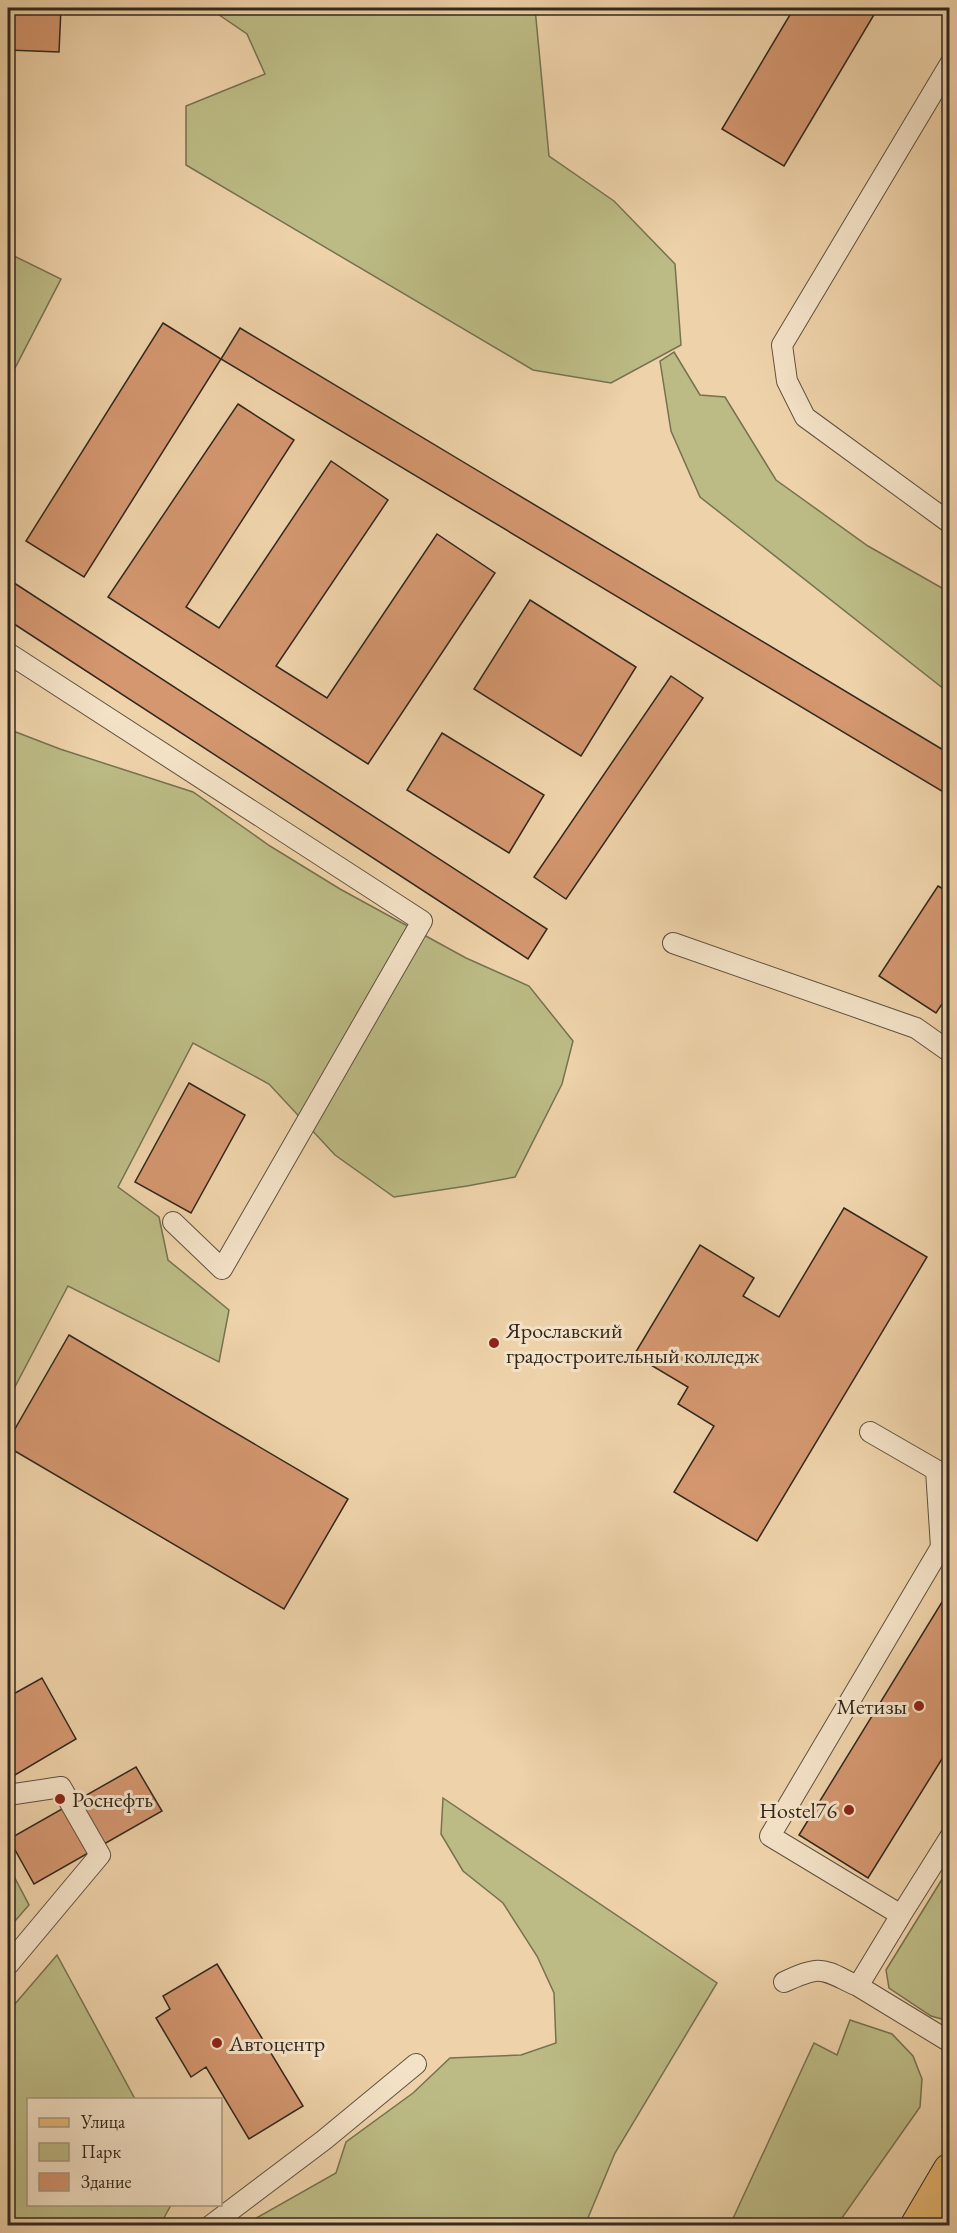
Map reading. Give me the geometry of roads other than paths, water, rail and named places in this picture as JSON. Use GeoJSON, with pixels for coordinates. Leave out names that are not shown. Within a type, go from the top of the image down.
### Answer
{"type":"FeatureCollection","features":[{"type":"Feature","properties":{"kind":"main road"},"geometry":{"type":"LineString","coordinates":[[917,2226],[950,2170]]}},
{"type":"Feature","properties":{"kind":"lane"},"geometry":{"type":"LineString","coordinates":[[950,64],[782,345],[787,381],[805,417],[950,523]]}},
{"type":"Feature","properties":{"kind":"lane"},"geometry":{"type":"LineString","coordinates":[[8,653],[422,921],[222,1269],[173,1222]]}},
{"type":"Feature","properties":{"kind":"lane"},"geometry":{"type":"LineString","coordinates":[[673,943],[916,1028],[950,1052]]}},
{"type":"Feature","properties":{"kind":"lane"},"geometry":{"type":"LineString","coordinates":[[870,1432],[936,1470],[945,1549],[770,1836],[901,1915]]}},
{"type":"Feature","properties":{"kind":"lane"},"geometry":{"type":"LineString","coordinates":[[8,1795],[61,1787],[100,1855],[8,1965]]}},
{"type":"Feature","properties":{"kind":"lane"},"geometry":{"type":"LineString","coordinates":[[858,1986],[950,1837]]}},
{"type":"Feature","properties":{"kind":"lane"},"geometry":{"type":"LineString","coordinates":[[784,1982],[806,1971],[821,1969],[858,1986],[950,2042]]}},
{"type":"Feature","properties":{"kind":"lane"},"geometry":{"type":"LineString","coordinates":[[210,2226],[324,2140],[416,2064]]}},
{"type":"Feature","properties":{"kind":"place","name":"Ярославский градостроительный колледж"},"geometry":{"type":"Point","coordinates":[494,1343]}},
{"type":"Feature","properties":{"kind":"place","name":"Метизы"},"geometry":{"type":"Point","coordinates":[919,1706]}},
{"type":"Feature","properties":{"kind":"place","name":"Роснефть"},"geometry":{"type":"Point","coordinates":[60,1799]}},
{"type":"Feature","properties":{"kind":"place","name":"Hostel76"},"geometry":{"type":"Point","coordinates":[849,1810]}},
{"type":"Feature","properties":{"kind":"place","name":"Автоцентр"},"geometry":{"type":"Point","coordinates":[217,2043]}}]}
